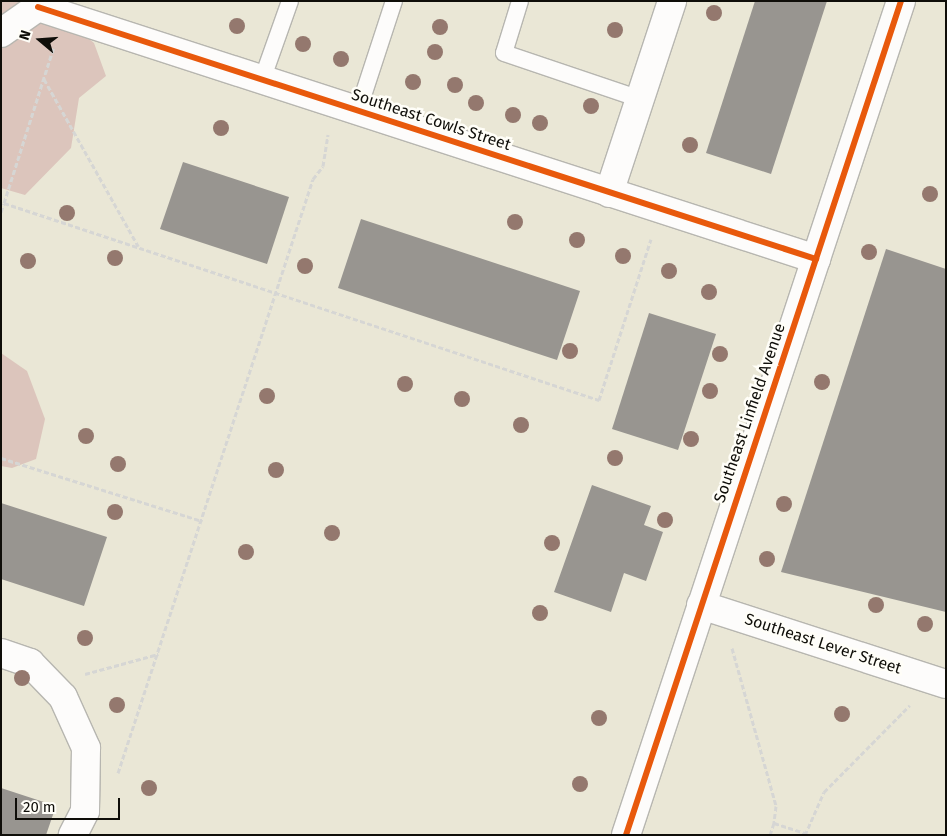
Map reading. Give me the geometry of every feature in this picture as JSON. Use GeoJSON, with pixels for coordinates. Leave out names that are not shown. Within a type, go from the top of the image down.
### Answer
{"type":"FeatureCollection","features":[{"type":"Feature","properties":{"kind":"street"},"geometry":{"type":"LineString","coordinates":[[609,192],[672,1]]}},
{"type":"Feature","properties":{"kind":"street","name":"Southeast Linfield Avenue"},"geometry":{"type":"LineString","coordinates":[[626,835],[901,1]]}},
{"type":"Feature","properties":{"kind":"street","name":"Southeast Cowls Street"},"geometry":{"type":"LineString","coordinates":[[39,4],[64,16],[816,259]]}},
{"type":"Feature","properties":{"kind":"street"},"geometry":{"type":"LineString","coordinates":[[1,33],[39,4]]}},
{"type":"Feature","properties":{"kind":"street","name":"Southeast Lever Street"},"geometry":{"type":"LineString","coordinates":[[701,605],[946,684]]}},
{"type":"Feature","properties":{"kind":"street"},"geometry":{"type":"LineString","coordinates":[[1,653],[30,663],[63,697],[86,748],[85,811],[73,835]]}},
{"type":"Feature","properties":{"kind":"lane"},"geometry":{"type":"LineString","coordinates":[[262,80],[290,1]]}},
{"type":"Feature","properties":{"kind":"lane"},"geometry":{"type":"LineString","coordinates":[[347,107],[394,1]]}},
{"type":"Feature","properties":{"kind":"lane"},"geometry":{"type":"LineString","coordinates":[[520,1],[504,53],[640,99]]}},
{"type":"Feature","properties":{"kind":"path"},"geometry":{"type":"LineString","coordinates":[[1,212],[64,16]]}},
{"type":"Feature","properties":{"kind":"path"},"geometry":{"type":"LineString","coordinates":[[44,79],[138,247]]}},
{"type":"Feature","properties":{"kind":"path"},"geometry":{"type":"LineString","coordinates":[[85,811],[121,769],[313,179],[323,166],[347,107]]}},
{"type":"Feature","properties":{"kind":"path"},"geometry":{"type":"LineString","coordinates":[[4,203],[598,400],[661,209]]}},
{"type":"Feature","properties":{"kind":"path"},"geometry":{"type":"LineString","coordinates":[[1,458],[202,521]]}},
{"type":"Feature","properties":{"kind":"path"},"geometry":{"type":"LineString","coordinates":[[741,618],[731,649],[776,806],[770,835]]}},
{"type":"Feature","properties":{"kind":"path"},"geometry":{"type":"LineString","coordinates":[[63,697],[76,677],[159,654]]}},
{"type":"Feature","properties":{"kind":"path"},"geometry":{"type":"LineString","coordinates":[[774,823],[805,834],[824,792],[911,704],[920,676]]}},
{"type":"Feature","properties":{"kind":"shaded area"},"geometry":{"type":"Polygon","coordinates":[[[1,1],[946,1],[946,835],[1,835],[1,1]]]}},
{"type":"Feature","properties":{"kind":"shaded area"},"geometry":{"type":"Polygon","coordinates":[[[1,1],[43,1],[94,43],[106,76],[79,98],[71,148],[25,195],[1,188],[1,1]]]}},
{"type":"Feature","properties":{"kind":"shaded area"},"geometry":{"type":"Polygon","coordinates":[[[1,353],[27,371],[45,419],[36,459],[12,468],[1,466],[1,353]]]}},
{"type":"Feature","properties":{"kind":"building"},"geometry":{"type":"Polygon","coordinates":[[[755,1],[827,1],[771,174],[706,153],[755,1]]]}},
{"type":"Feature","properties":{"kind":"building"},"geometry":{"type":"Polygon","coordinates":[[[183,162],[289,197],[267,264],[160,229],[183,162]]]}},
{"type":"Feature","properties":{"kind":"building"},"geometry":{"type":"Polygon","coordinates":[[[361,219],[580,291],[557,360],[338,288],[361,219]]]}},
{"type":"Feature","properties":{"kind":"building"},"geometry":{"type":"Polygon","coordinates":[[[886,249],[946,269],[946,612],[781,572],[886,249]]]}},
{"type":"Feature","properties":{"kind":"building"},"geometry":{"type":"Polygon","coordinates":[[[649,313],[716,334],[678,450],[612,429],[649,313]]]}},
{"type":"Feature","properties":{"kind":"building"},"geometry":{"type":"Polygon","coordinates":[[[592,485],[651,506],[644,525],[663,532],[646,581],[624,573],[611,612],[554,592],[592,485]]]}},
{"type":"Feature","properties":{"kind":"building"},"geometry":{"type":"Polygon","coordinates":[[[1,503],[107,537],[84,606],[1,579],[1,503]]]}},
{"type":"Feature","properties":{"kind":"building"},"geometry":{"type":"Polygon","coordinates":[[[1,788],[56,806],[46,835],[1,835],[1,788]]]}},
{"type":"Feature","properties":{"kind":"cycle path"},"geometry":{"type":"LineString","coordinates":[[626,835],[901,1]]}},
{"type":"Feature","properties":{"kind":"cycle path"},"geometry":{"type":"LineString","coordinates":[[38,7],[816,259]]}}]}
